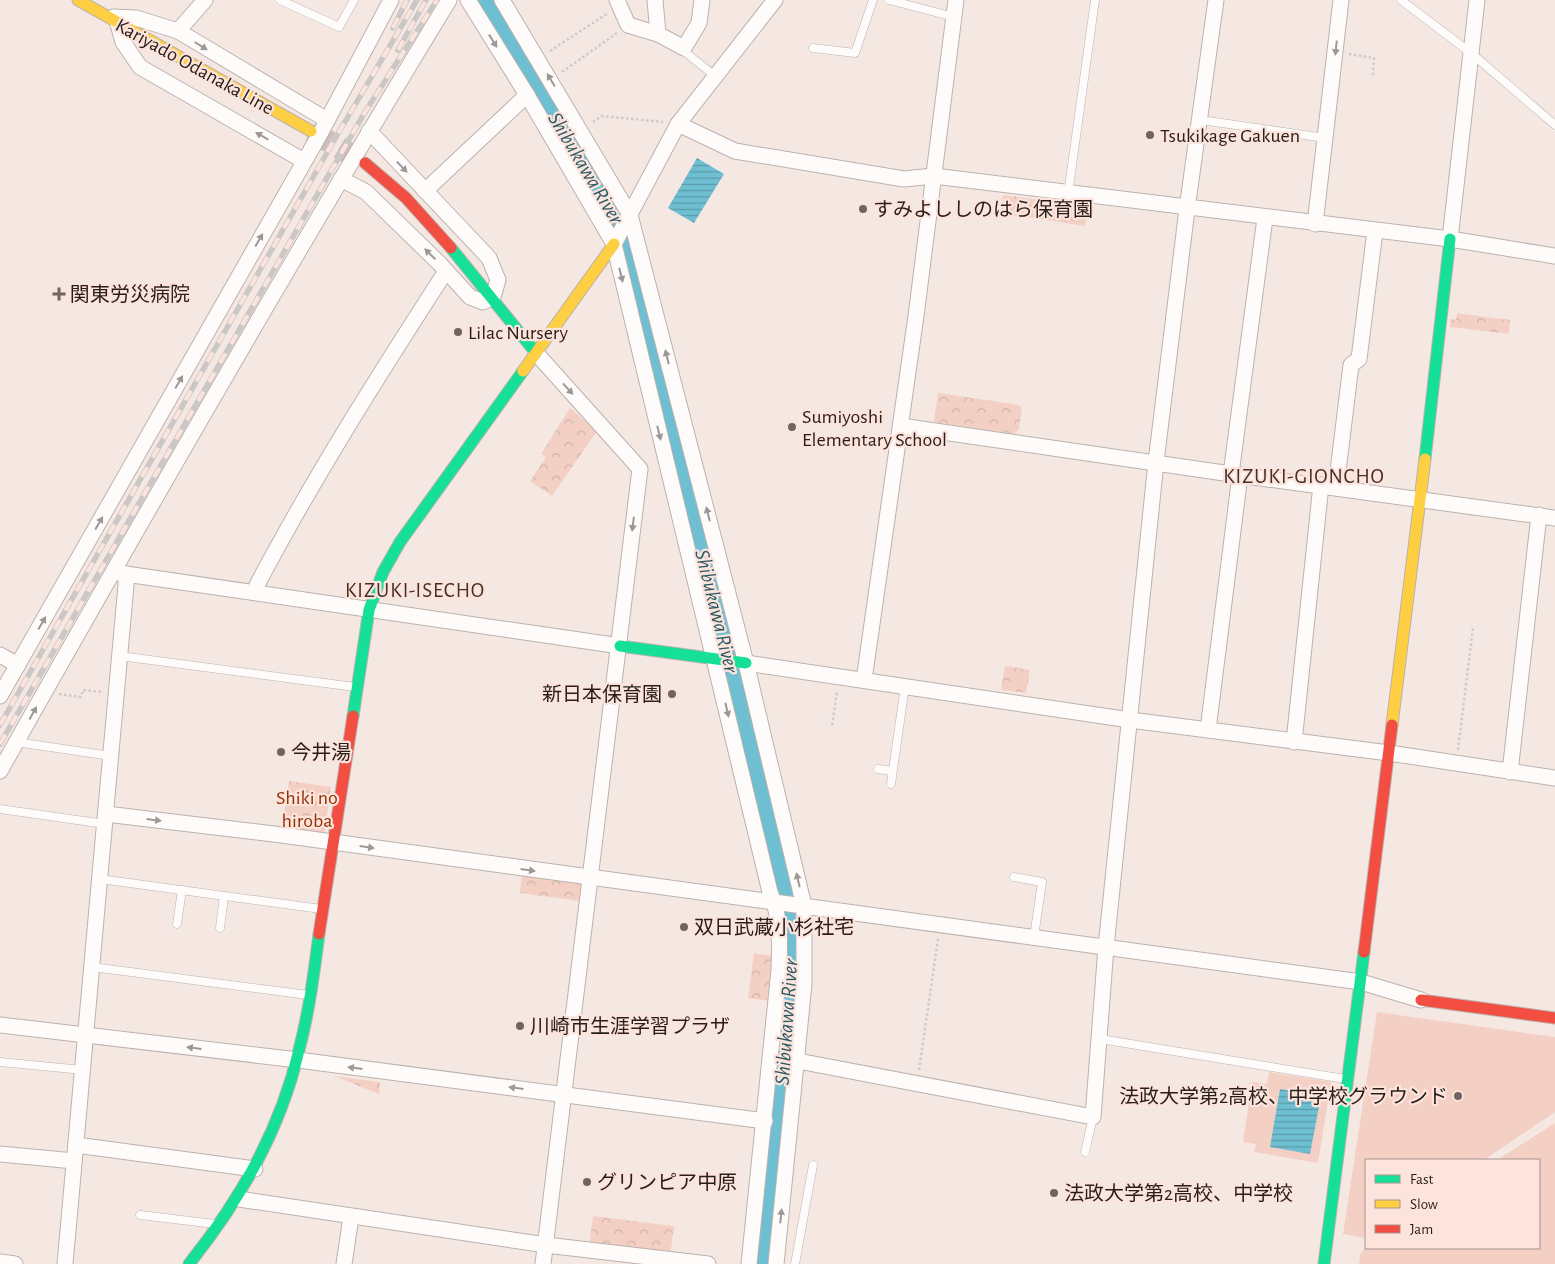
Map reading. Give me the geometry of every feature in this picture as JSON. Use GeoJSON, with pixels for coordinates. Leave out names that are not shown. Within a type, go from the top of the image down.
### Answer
{"type":"FeatureCollection","features":[{"type":"Feature","properties":{"kind":"street","name":"Kariyado Odanaka Line"},"geometry":{"type":"LineString","coordinates":[[78,0],[311,131]]}},
{"type":"Feature","properties":{"kind":"street"},"geometry":{"type":"LineString","coordinates":[[178,31],[205,0]]}},
{"type":"Feature","properties":{"kind":"street"},"geometry":{"type":"LineString","coordinates":[[0,696],[304,161],[391,0]]}},
{"type":"Feature","properties":{"kind":"street"},"geometry":{"type":"LineString","coordinates":[[0,771],[45,691],[120,573],[341,179],[449,0]]}},
{"type":"Feature","properties":{"kind":"street"},"geometry":{"type":"LineString","coordinates":[[468,0],[527,95],[614,244],[775,902],[780,940],[779,970],[749,1264]]}},
{"type":"Feature","properties":{"kind":"street"},"geometry":{"type":"LineString","coordinates":[[502,0],[630,215],[746,663],[804,906],[805,975],[798,1061],[776,1264]]}},
{"type":"Feature","properties":{"kind":"street"},"geometry":{"type":"LineString","coordinates":[[655,0],[658,34]]}},
{"type":"Feature","properties":{"kind":"street"},"geometry":{"type":"LineString","coordinates":[[618,3],[628,25],[658,34],[684,48],[698,23],[702,0]]}},
{"type":"Feature","properties":{"kind":"street"},"geometry":{"type":"LineString","coordinates":[[189,1264],[220,1225],[255,1169],[284,1105],[298,1060],[310,996],[369,610],[383,572],[400,542],[614,244],[678,124],[775,0]]}},
{"type":"Feature","properties":{"kind":"street"},"geometry":{"type":"LineString","coordinates":[[864,680],[901,426],[956,0]]}},
{"type":"Feature","properties":{"kind":"street"},"geometry":{"type":"LineString","coordinates":[[798,1061],[1092,1117],[1100,1039],[1106,947],[1156,462],[1187,209],[1201,120],[1216,0]]}},
{"type":"Feature","properties":{"kind":"street"},"geometry":{"type":"LineString","coordinates":[[1314,224],[1341,0]]}},
{"type":"Feature","properties":{"kind":"street"},"geometry":{"type":"LineString","coordinates":[[1324,1264],[1421,499],[1477,0]]}},
{"type":"Feature","properties":{"kind":"street"},"geometry":{"type":"LineString","coordinates":[[304,161],[140,67],[123,42],[112,20],[136,18],[178,31],[327,120]]}},
{"type":"Feature","properties":{"kind":"street"},"geometry":{"type":"LineString","coordinates":[[425,191],[527,95]]}},
{"type":"Feature","properties":{"kind":"street"},"geometry":{"type":"LineString","coordinates":[[678,124],[735,151],[904,179],[934,176],[1187,209],[1450,240],[1555,256]]}},
{"type":"Feature","properties":{"kind":"street"},"geometry":{"type":"LineString","coordinates":[[341,179],[366,192],[470,297],[484,302],[493,297],[498,280],[489,258],[369,131]]}},
{"type":"Feature","properties":{"kind":"street"},"geometry":{"type":"LineString","coordinates":[[365,163],[406,198],[493,297],[536,353],[640,469],[620,646],[543,1264]]}},
{"type":"Feature","properties":{"kind":"street"},"geometry":{"type":"LineString","coordinates":[[1208,730],[1265,218]]}},
{"type":"Feature","properties":{"kind":"street"},"geometry":{"type":"LineString","coordinates":[[1294,742],[1328,486],[1351,365],[1359,359],[1375,231]]}},
{"type":"Feature","properties":{"kind":"street"},"geometry":{"type":"LineString","coordinates":[[255,591],[279,543],[400,343],[446,271]]}},
{"type":"Feature","properties":{"kind":"street"},"geometry":{"type":"LineString","coordinates":[[901,426],[1555,518]]}},
{"type":"Feature","properties":{"kind":"street"},"geometry":{"type":"LineString","coordinates":[[1510,772],[1539,515]]}},
{"type":"Feature","properties":{"kind":"street"},"geometry":{"type":"LineString","coordinates":[[120,573],[255,591],[369,610],[864,680],[1130,720],[1389,753],[1555,778]]}},
{"type":"Feature","properties":{"kind":"street"},"geometry":{"type":"LineString","coordinates":[[65,1264],[120,656],[120,573]]}},
{"type":"Feature","properties":{"kind":"street"},"geometry":{"type":"LineString","coordinates":[[0,655],[18,665]]}},
{"type":"Feature","properties":{"kind":"street"},"geometry":{"type":"LineString","coordinates":[[105,819],[334,843],[1034,937],[1361,982],[1421,1000],[1555,1018]]}},
{"type":"Feature","properties":{"kind":"street"},"geometry":{"type":"LineString","coordinates":[[0,1025],[298,1060],[765,1121]]}},
{"type":"Feature","properties":{"kind":"street"},"geometry":{"type":"LineString","coordinates":[[76,1145],[255,1169]]}},
{"type":"Feature","properties":{"kind":"street"},"geometry":{"type":"LineString","coordinates":[[0,1154],[74,1161]]}},
{"type":"Feature","properties":{"kind":"street"},"geometry":{"type":"LineString","coordinates":[[238,1199],[546,1245],[699,1263]]}},
{"type":"Feature","properties":{"kind":"street"},"geometry":{"type":"LineString","coordinates":[[344,1264],[351,1217]]}},
{"type":"Feature","properties":{"kind":"street"},"geometry":{"type":"LineString","coordinates":[[0,1262],[15,1264]]}},
{"type":"Feature","properties":{"kind":"lane"},"geometry":{"type":"LineString","coordinates":[[280,0],[339,27],[354,0]]}},
{"type":"Feature","properties":{"kind":"lane"},"geometry":{"type":"LineString","coordinates":[[813,48],[855,53],[874,0]]}},
{"type":"Feature","properties":{"kind":"lane"},"geometry":{"type":"LineString","coordinates":[[889,0],[954,18]]}},
{"type":"Feature","properties":{"kind":"lane"},"geometry":{"type":"LineString","coordinates":[[1068,194],[1095,0]]}},
{"type":"Feature","properties":{"kind":"lane"},"geometry":{"type":"LineString","coordinates":[[1402,0],[1471,53],[1555,125]]}},
{"type":"Feature","properties":{"kind":"lane"},"geometry":{"type":"LineString","coordinates":[[684,48],[685,52],[715,76]]}},
{"type":"Feature","properties":{"kind":"lane"},"geometry":{"type":"LineString","coordinates":[[1201,120],[1325,138]]}},
{"type":"Feature","properties":{"kind":"lane"},"geometry":{"type":"LineString","coordinates":[[120,656],[356,688]]}},
{"type":"Feature","properties":{"kind":"lane"},"geometry":{"type":"LineString","coordinates":[[891,784],[905,686]]}},
{"type":"Feature","properties":{"kind":"lane"},"geometry":{"type":"LineString","coordinates":[[16,742],[111,756]]}},
{"type":"Feature","properties":{"kind":"lane"},"geometry":{"type":"LineString","coordinates":[[878,769],[892,771]]}},
{"type":"Feature","properties":{"kind":"lane"},"geometry":{"type":"LineString","coordinates":[[0,809],[105,819]]}},
{"type":"Feature","properties":{"kind":"lane"},"geometry":{"type":"LineString","coordinates":[[1014,876],[1042,882],[1034,937]]}},
{"type":"Feature","properties":{"kind":"lane"},"geometry":{"type":"LineString","coordinates":[[100,879],[323,910]]}},
{"type":"Feature","properties":{"kind":"lane"},"geometry":{"type":"LineString","coordinates":[[177,924],[182,890]]}},
{"type":"Feature","properties":{"kind":"lane"},"geometry":{"type":"LineString","coordinates":[[220,928],[224,896]]}},
{"type":"Feature","properties":{"kind":"lane"},"geometry":{"type":"LineString","coordinates":[[92,967],[310,996]]}},
{"type":"Feature","properties":{"kind":"lane"},"geometry":{"type":"LineString","coordinates":[[1100,1039],[1347,1079]]}},
{"type":"Feature","properties":{"kind":"lane"},"geometry":{"type":"LineString","coordinates":[[0,1062],[83,1070]]}},
{"type":"Feature","properties":{"kind":"lane"},"geometry":{"type":"LineString","coordinates":[[1085,1152],[1092,1117]]}},
{"type":"Feature","properties":{"kind":"lane"},"geometry":{"type":"LineString","coordinates":[[794,1264],[812,1165]]}},
{"type":"Feature","properties":{"kind":"lane"},"geometry":{"type":"LineString","coordinates":[[140,1214],[220,1225]]}},
{"type":"Feature","properties":{"kind":"path"},"geometry":{"type":"LineString","coordinates":[[538,58],[618,3]]}},
{"type":"Feature","properties":{"kind":"path"},"geometry":{"type":"LineString","coordinates":[[551,80],[628,25]]}},
{"type":"Feature","properties":{"kind":"path"},"geometry":{"type":"LineString","coordinates":[[1335,53],[1374,58],[1373,76]]}},
{"type":"Feature","properties":{"kind":"path"},"geometry":{"type":"LineString","coordinates":[[581,130],[602,116],[678,124]]}},
{"type":"Feature","properties":{"kind":"path"},"geometry":{"type":"LineString","coordinates":[[1456,764],[1473,628]]}},
{"type":"Feature","properties":{"kind":"path"},"geometry":{"type":"LineString","coordinates":[[832,725],[839,677]]}},
{"type":"Feature","properties":{"kind":"path"},"geometry":{"type":"LineString","coordinates":[[45,691],[81,697],[82,690],[116,694]]}},
{"type":"Feature","properties":{"kind":"path"},"geometry":{"type":"LineString","coordinates":[[917,1084],[940,925]]}},
{"type":"Feature","properties":{"kind":"green space"},"geometry":{"type":"Polygon","coordinates":[[[1003,195],[1084,206],[1087,215],[1085,226],[1001,213],[1003,195]]]}},
{"type":"Feature","properties":{"kind":"green space"},"geometry":{"type":"Polygon","coordinates":[[[1457,313],[1510,320],[1509,334],[1450,327],[1451,319],[1456,320],[1457,313]]]}},
{"type":"Feature","properties":{"kind":"green space"},"geometry":{"type":"Polygon","coordinates":[[[938,393],[1019,405],[1022,408],[1019,429],[1014,434],[934,422],[938,393]]]}},
{"type":"Feature","properties":{"kind":"green space"},"geometry":{"type":"Polygon","coordinates":[[[570,408],[597,431],[552,496],[530,481],[546,457],[541,454],[570,408]]]}},
{"type":"Feature","properties":{"kind":"green space"},"geometry":{"type":"Polygon","coordinates":[[[1005,666],[1030,670],[1026,693],[1001,690],[1005,666]]]}},
{"type":"Feature","properties":{"kind":"green space","name":"Shiki no hiroba"},"geometry":{"type":"Polygon","coordinates":[[[289,781],[331,787],[324,835],[282,829],[289,781]]]}},
{"type":"Feature","properties":{"kind":"green space"},"geometry":{"type":"Polygon","coordinates":[[[522,874],[582,882],[580,901],[520,893],[522,874]]]}},
{"type":"Feature","properties":{"kind":"green space"},"geometry":{"type":"Polygon","coordinates":[[[754,953],[775,956],[770,1001],[748,998],[754,953]]]}},
{"type":"Feature","properties":{"kind":"green space","name":"法政大学第2高校、中学校グラウンド"},"geometry":{"type":"Polygon","coordinates":[[[1377,1012],[1555,1037],[1555,1112],[1485,1159],[1365,1159],[1365,1237],[1343,1234],[1377,1012]]]}},
{"type":"Feature","properties":{"kind":"green space"},"geometry":{"type":"Polygon","coordinates":[[[1269,1072],[1331,1082],[1318,1163],[1254,1152],[1256,1144],[1243,1142],[1252,1082],[1267,1084],[1269,1072]]]}},
{"type":"Feature","properties":{"kind":"green space"},"geometry":{"type":"Polygon","coordinates":[[[334,1076],[380,1082],[379,1094],[334,1076]]]}},
{"type":"Feature","properties":{"kind":"green space"},"geometry":{"type":"Polygon","coordinates":[[[1555,1123],[1555,1264],[1359,1264],[1360,1255],[1365,1248],[1540,1249],[1540,1159],[1499,1159],[1555,1123]]]}},
{"type":"Feature","properties":{"kind":"green space"},"geometry":{"type":"Polygon","coordinates":[[[593,1216],[674,1226],[670,1257],[589,1247],[593,1216]]]}},
{"type":"Feature","properties":{"kind":"water"},"geometry":{"type":"Polygon","coordinates":[[[697,158],[724,174],[694,223],[668,208],[697,158]]]}},
{"type":"Feature","properties":{"kind":"water"},"geometry":{"type":"Polygon","coordinates":[[[1280,1089],[1321,1096],[1310,1154],[1270,1147],[1280,1089]]]}},
{"type":"Feature","properties":{"kind":"waterway","name":"Shibukawa River"},"geometry":{"type":"LineString","coordinates":[[482,0],[620,219],[789,907],[793,983],[764,1264]]}},
{"type":"Feature","properties":{"kind":"tunnel"},"geometry":{"type":"LineString","coordinates":[[311,131],[365,163]]}},
{"type":"Feature","properties":{"kind":"railway"},"geometry":{"type":"LineString","coordinates":[[393,28],[407,0]]}},
{"type":"Feature","properties":{"kind":"railway"},"geometry":{"type":"LineString","coordinates":[[0,725],[336,137],[417,0]]}},
{"type":"Feature","properties":{"kind":"railway"},"geometry":{"type":"LineString","coordinates":[[398,50],[426,0]]}},
{"type":"Feature","properties":{"kind":"railway"},"geometry":{"type":"LineString","coordinates":[[0,744],[365,112],[437,0]]}},
{"type":"Feature","properties":{"kind":"traffic: fast"},"geometry":{"type":"LineString","coordinates":[[1425,459],[1450,239]]}},
{"type":"Feature","properties":{"kind":"traffic: fast"},"geometry":{"type":"LineString","coordinates":[[451,248],[536,353]]}},
{"type":"Feature","properties":{"kind":"traffic: fast"},"geometry":{"type":"LineString","coordinates":[[353,716],[369,610],[383,572],[400,542],[523,371]]}},
{"type":"Feature","properties":{"kind":"traffic: fast"},"geometry":{"type":"LineString","coordinates":[[620,646],[746,663]]}},
{"type":"Feature","properties":{"kind":"traffic: fast"},"geometry":{"type":"LineString","coordinates":[[189,1264],[208,1240],[241,1190],[281,1109],[303,1036],[319,934]]}},
{"type":"Feature","properties":{"kind":"traffic: fast"},"geometry":{"type":"LineString","coordinates":[[1324,1264],[1364,952]]}},
{"type":"Feature","properties":{"kind":"traffic: slow"},"geometry":{"type":"LineString","coordinates":[[78,0],[311,131]]}},
{"type":"Feature","properties":{"kind":"traffic: slow"},"geometry":{"type":"LineString","coordinates":[[523,371],[614,244]]}},
{"type":"Feature","properties":{"kind":"traffic: slow"},"geometry":{"type":"LineString","coordinates":[[1392,725],[1425,459]]}},
{"type":"Feature","properties":{"kind":"traffic: jam"},"geometry":{"type":"LineString","coordinates":[[365,163],[406,198],[451,248]]}},
{"type":"Feature","properties":{"kind":"traffic: jam"},"geometry":{"type":"LineString","coordinates":[[319,934],[353,716]]}},
{"type":"Feature","properties":{"kind":"traffic: jam"},"geometry":{"type":"LineString","coordinates":[[1364,952],[1392,725]]}},
{"type":"Feature","properties":{"kind":"traffic: jam"},"geometry":{"type":"LineString","coordinates":[[1421,1000],[1555,1018]]}},
{"type":"Feature","properties":{"kind":"place","name":"Tsukikage Gakuen"},"geometry":{"type":"Point","coordinates":[1150,135]}},
{"type":"Feature","properties":{"kind":"place","name":"すみよししのはら保育園"},"geometry":{"type":"Point","coordinates":[863,209]}},
{"type":"Feature","properties":{"kind":"place","name":"関東労災病院"},"geometry":{"type":"Point","coordinates":[59,294]}},
{"type":"Feature","properties":{"kind":"place","name":"Lilac Nursery"},"geometry":{"type":"Point","coordinates":[458,332]}},
{"type":"Feature","properties":{"kind":"place","name":"Sumiyoshi Elementary School"},"geometry":{"type":"Point","coordinates":[792,427]}},
{"type":"Feature","properties":{"kind":"place","name":"新日本保育園"},"geometry":{"type":"Point","coordinates":[672,694]}},
{"type":"Feature","properties":{"kind":"place","name":"今井湯"},"geometry":{"type":"Point","coordinates":[281,752]}},
{"type":"Feature","properties":{"kind":"place","name":"双日武蔵小杉社宅"},"geometry":{"type":"Point","coordinates":[684,927]}},
{"type":"Feature","properties":{"kind":"place","name":"川崎市生涯学習プラザ"},"geometry":{"type":"Point","coordinates":[520,1026]}},
{"type":"Feature","properties":{"kind":"place","name":"法政大学第2高校、中学校グラウンド"},"geometry":{"type":"Point","coordinates":[1458,1096]}},
{"type":"Feature","properties":{"kind":"place","name":"グリンピア中原"},"geometry":{"type":"Point","coordinates":[587,1182]}},
{"type":"Feature","properties":{"kind":"place","name":"法政大学第2高校、中学校"},"geometry":{"type":"Point","coordinates":[1054,1193]}},
{"type":"Feature","properties":{"kind":"district","name":"KIZUKI-GIONCHO"},"geometry":{"type":"Point","coordinates":[1304,476]}},
{"type":"Feature","properties":{"kind":"district","name":"KIZUKI-ISECHO"},"geometry":{"type":"Point","coordinates":[415,590]}}]}
